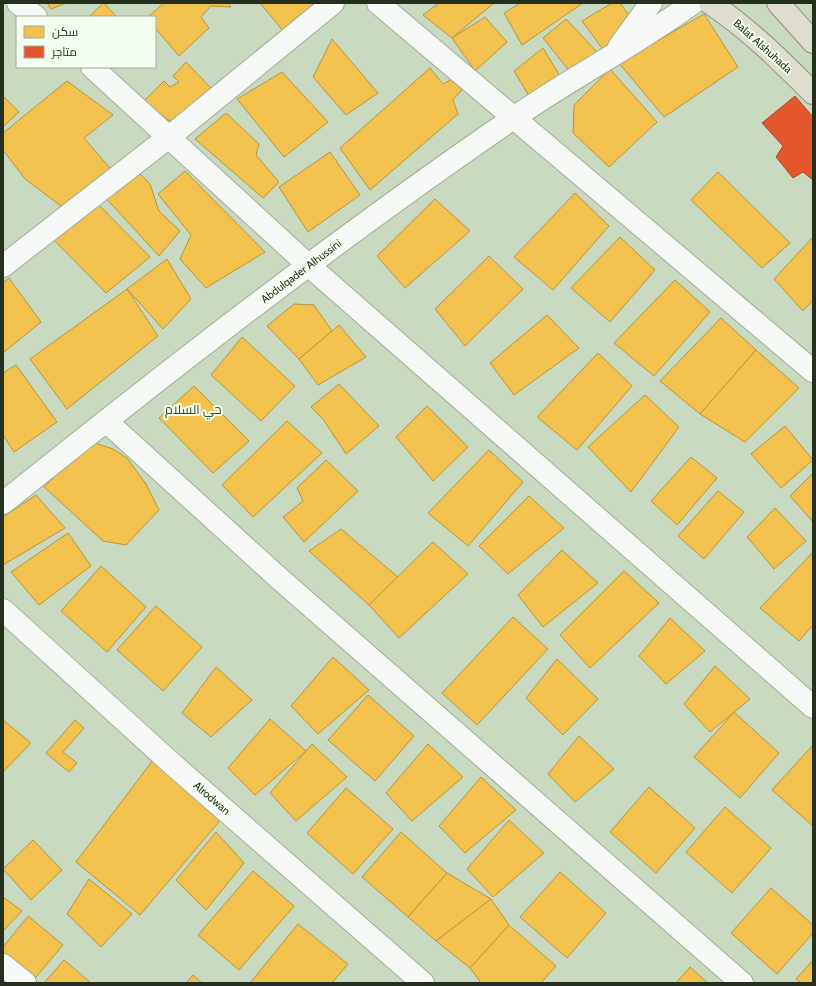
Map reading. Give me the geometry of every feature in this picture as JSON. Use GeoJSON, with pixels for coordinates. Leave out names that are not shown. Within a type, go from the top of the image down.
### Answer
{"type":"FeatureCollection","features":[{"type":"Feature","properties":{"kind":"main road","name":"Balat Alshuhada"},"geometry":{"type":"LineString","coordinates":[[710,3],[738,22],[771,51],[813,93]]}},
{"type":"Feature","properties":{"kind":"main road"},"geometry":{"type":"LineString","coordinates":[[778,3],[813,42]]}},
{"type":"Feature","properties":{"kind":"street"},"geometry":{"type":"LineString","coordinates":[[18,3],[35,16]]}},
{"type":"Feature","properties":{"kind":"street"},"geometry":{"type":"LineString","coordinates":[[3,266],[169,136],[333,3]]}},
{"type":"Feature","properties":{"kind":"street"},"geometry":{"type":"LineString","coordinates":[[378,3],[813,371]]}},
{"type":"Feature","properties":{"kind":"street","name":"Abdulqader Alhussini"},"geometry":{"type":"LineString","coordinates":[[612,56],[651,3]]}},
{"type":"Feature","properties":{"kind":"street","name":"Abdulqader Alhussini"},"geometry":{"type":"LineString","coordinates":[[3,503],[307,264],[514,118],[648,34],[693,3]]}},
{"type":"Feature","properties":{"kind":"street"},"geometry":{"type":"LineString","coordinates":[[93,68],[307,264],[813,707]]}},
{"type":"Feature","properties":{"kind":"street"},"geometry":{"type":"LineString","coordinates":[[106,421],[281,580],[742,983]]}},
{"type":"Feature","properties":{"kind":"street","name":"Alrodwan"},"geometry":{"type":"LineString","coordinates":[[3,610],[170,762],[423,983]]}},
{"type":"Feature","properties":{"kind":"street"},"geometry":{"type":"LineString","coordinates":[[3,965],[25,983]]}},
{"type":"Feature","properties":{"kind":"building: سكن"},"geometry":{"type":"Polygon","coordinates":[[[47,3],[66,3],[51,9],[47,3]]]}},
{"type":"Feature","properties":{"kind":"building: سكن"},"geometry":{"type":"Polygon","coordinates":[[[104,3],[116,16],[90,16],[104,3]]]}},
{"type":"Feature","properties":{"kind":"building: سكن"},"geometry":{"type":"Polygon","coordinates":[[[164,3],[228,3],[231,7],[211,6],[201,17],[209,28],[179,56],[156,29],[156,16],[149,16],[164,3]]]}},
{"type":"Feature","properties":{"kind":"building: سكن"},"geometry":{"type":"Polygon","coordinates":[[[260,3],[314,3],[284,32],[260,3]]]}},
{"type":"Feature","properties":{"kind":"building: سكن"},"geometry":{"type":"Polygon","coordinates":[[[439,3],[494,3],[452,38],[423,15],[439,3]]]}},
{"type":"Feature","properties":{"kind":"building: سكن"},"geometry":{"type":"Polygon","coordinates":[[[520,3],[583,3],[522,45],[504,13],[520,3]]]}},
{"type":"Feature","properties":{"kind":"building: سكن"},"geometry":{"type":"Polygon","coordinates":[[[612,3],[620,3],[632,19],[604,51],[582,21],[612,3]]]}},
{"type":"Feature","properties":{"kind":"building: سكن"},"geometry":{"type":"Polygon","coordinates":[[[704,14],[738,67],[664,117],[619,63],[704,14]]]}},
{"type":"Feature","properties":{"kind":"building: سكن"},"geometry":{"type":"Polygon","coordinates":[[[485,17],[507,42],[475,71],[452,38],[485,17]]]}},
{"type":"Feature","properties":{"kind":"building: سكن"},"geometry":{"type":"Polygon","coordinates":[[[566,19],[599,54],[571,73],[543,38],[566,19]]]}},
{"type":"Feature","properties":{"kind":"building: سكن"},"geometry":{"type":"Polygon","coordinates":[[[332,39],[378,93],[346,115],[313,77],[332,39]]]}},
{"type":"Feature","properties":{"kind":"building: سكن"},"geometry":{"type":"Polygon","coordinates":[[[543,48],[563,81],[532,101],[514,71],[543,48]]]}},
{"type":"Feature","properties":{"kind":"building: سكن"},"geometry":{"type":"Polygon","coordinates":[[[186,62],[213,90],[173,123],[142,103],[164,81],[170,87],[179,82],[173,76],[186,62]]]}},
{"type":"Feature","properties":{"kind":"building: سكن"},"geometry":{"type":"Polygon","coordinates":[[[430,68],[443,84],[457,76],[465,86],[453,100],[458,114],[370,190],[340,148],[430,68]]]}},
{"type":"Feature","properties":{"kind":"building: سكن"},"geometry":{"type":"Polygon","coordinates":[[[610,69],[657,122],[609,167],[573,133],[574,105],[610,69]]]}},
{"type":"Feature","properties":{"kind":"building: سكن"},"geometry":{"type":"Polygon","coordinates":[[[282,72],[328,122],[284,157],[237,99],[282,72]]]}},
{"type":"Feature","properties":{"kind":"building: سكن"},"geometry":{"type":"Polygon","coordinates":[[[67,81],[113,115],[84,138],[115,174],[65,209],[25,179],[3,150],[3,133],[67,81]]]}},
{"type":"Feature","properties":{"kind":"building: سكن"},"geometry":{"type":"Polygon","coordinates":[[[3,96],[19,112],[3,127],[3,96]]]}},
{"type":"Feature","properties":{"kind":"building: سكن"},"geometry":{"type":"Polygon","coordinates":[[[226,113],[259,144],[256,155],[279,182],[263,198],[195,139],[226,113]]]}},
{"type":"Feature","properties":{"kind":"building: سكن"},"geometry":{"type":"Polygon","coordinates":[[[330,152],[360,195],[308,232],[279,187],[330,152]]]}},
{"type":"Feature","properties":{"kind":"building: سكن"},"geometry":{"type":"Polygon","coordinates":[[[135,169],[150,184],[159,211],[180,231],[159,256],[103,195],[135,169]]]}},
{"type":"Feature","properties":{"kind":"building: سكن"},"geometry":{"type":"Polygon","coordinates":[[[185,171],[265,252],[206,288],[180,259],[191,235],[158,194],[185,171]]]}},
{"type":"Feature","properties":{"kind":"building: سكن"},"geometry":{"type":"Polygon","coordinates":[[[718,172],[790,243],[762,268],[691,200],[718,172]]]}},
{"type":"Feature","properties":{"kind":"building: سكن"},"geometry":{"type":"Polygon","coordinates":[[[575,193],[609,226],[553,290],[514,257],[575,193]]]}},
{"type":"Feature","properties":{"kind":"building: سكن"},"geometry":{"type":"Polygon","coordinates":[[[435,199],[470,231],[405,288],[377,256],[435,199]]]}},
{"type":"Feature","properties":{"kind":"building: سكن"},"geometry":{"type":"Polygon","coordinates":[[[97,203],[150,257],[106,293],[52,238],[97,203]]]}},
{"type":"Feature","properties":{"kind":"building: سكن"},"geometry":{"type":"Polygon","coordinates":[[[620,237],[655,270],[610,322],[571,288],[620,237]]]}},
{"type":"Feature","properties":{"kind":"building: سكن"},"geometry":{"type":"Polygon","coordinates":[[[813,237],[813,300],[803,311],[774,279],[813,237]]]}},
{"type":"Feature","properties":{"kind":"building: سكن"},"geometry":{"type":"Polygon","coordinates":[[[489,256],[523,289],[465,346],[435,309],[489,256]]]}},
{"type":"Feature","properties":{"kind":"building: سكن"},"geometry":{"type":"Polygon","coordinates":[[[167,259],[191,299],[163,329],[127,289],[167,259]]]}},
{"type":"Feature","properties":{"kind":"building: سكن"},"geometry":{"type":"Polygon","coordinates":[[[9,278],[41,322],[3,353],[3,283],[9,278]]]}},
{"type":"Feature","properties":{"kind":"building: سكن"},"geometry":{"type":"Polygon","coordinates":[[[675,280],[710,312],[654,376],[614,343],[675,280]]]}},
{"type":"Feature","properties":{"kind":"building: سكن"},"geometry":{"type":"Polygon","coordinates":[[[127,289],[158,336],[67,409],[30,359],[127,289]]]}},
{"type":"Feature","properties":{"kind":"building: سكن"},"geometry":{"type":"Polygon","coordinates":[[[294,304],[314,305],[332,331],[299,359],[267,326],[294,304]]]}},
{"type":"Feature","properties":{"kind":"building: سكن"},"geometry":{"type":"Polygon","coordinates":[[[547,315],[579,348],[514,395],[490,363],[547,315]]]}},
{"type":"Feature","properties":{"kind":"building: سكن"},"geometry":{"type":"Polygon","coordinates":[[[721,318],[756,350],[700,414],[660,381],[721,318]]]}},
{"type":"Feature","properties":{"kind":"building: سكن"},"geometry":{"type":"Polygon","coordinates":[[[339,325],[366,357],[318,385],[299,359],[339,325]]]}},
{"type":"Feature","properties":{"kind":"building: سكن"},"geometry":{"type":"Polygon","coordinates":[[[242,337],[295,386],[261,421],[211,375],[242,337]]]}},
{"type":"Feature","properties":{"kind":"building: سكن"},"geometry":{"type":"Polygon","coordinates":[[[756,350],[799,388],[745,442],[700,414],[756,350]]]}},
{"type":"Feature","properties":{"kind":"building: سكن"},"geometry":{"type":"Polygon","coordinates":[[[598,353],[632,386],[577,450],[537,417],[598,353]]]}},
{"type":"Feature","properties":{"kind":"building: سكن"},"geometry":{"type":"Polygon","coordinates":[[[16,365],[57,422],[14,452],[3,435],[3,373],[16,365]]]}},
{"type":"Feature","properties":{"kind":"building: سكن"},"geometry":{"type":"Polygon","coordinates":[[[339,384],[379,426],[346,454],[323,419],[311,407],[339,384]]]}},
{"type":"Feature","properties":{"kind":"building: سكن"},"geometry":{"type":"Polygon","coordinates":[[[194,386],[249,441],[213,473],[159,418],[194,386]]]}},
{"type":"Feature","properties":{"kind":"building: سكن"},"geometry":{"type":"Polygon","coordinates":[[[645,395],[679,427],[631,492],[588,447],[645,395]]]}},
{"type":"Feature","properties":{"kind":"building: سكن"},"geometry":{"type":"Polygon","coordinates":[[[427,406],[468,447],[433,481],[396,437],[427,406]]]}},
{"type":"Feature","properties":{"kind":"building: سكن"},"geometry":{"type":"Polygon","coordinates":[[[287,421],[322,453],[253,517],[222,485],[287,421]]]}},
{"type":"Feature","properties":{"kind":"building: سكن"},"geometry":{"type":"Polygon","coordinates":[[[785,426],[813,460],[781,488],[751,454],[785,426]]]}},
{"type":"Feature","properties":{"kind":"building: سكن"},"geometry":{"type":"Polygon","coordinates":[[[95,443],[113,449],[127,458],[146,484],[159,510],[126,545],[103,541],[44,487],[64,467],[95,443]]]}},
{"type":"Feature","properties":{"kind":"building: سكن"},"geometry":{"type":"Polygon","coordinates":[[[489,450],[523,482],[468,546],[428,513],[489,450]]]}},
{"type":"Feature","properties":{"kind":"building: سكن"},"geometry":{"type":"Polygon","coordinates":[[[691,457],[717,478],[677,525],[651,501],[691,457]]]}},
{"type":"Feature","properties":{"kind":"building: سكن"},"geometry":{"type":"Polygon","coordinates":[[[326,460],[358,491],[304,542],[283,517],[303,501],[297,488],[326,460]]]}},
{"type":"Feature","properties":{"kind":"building: سكن"},"geometry":{"type":"Polygon","coordinates":[[[813,473],[813,522],[790,496],[813,473]]]}},
{"type":"Feature","properties":{"kind":"building: سكن"},"geometry":{"type":"Polygon","coordinates":[[[718,491],[744,512],[704,559],[678,536],[718,491]]]}},
{"type":"Feature","properties":{"kind":"building: سكن"},"geometry":{"type":"Polygon","coordinates":[[[36,495],[65,528],[3,565],[3,517],[36,495]]]}},
{"type":"Feature","properties":{"kind":"building: سكن"},"geometry":{"type":"Polygon","coordinates":[[[529,496],[564,528],[508,574],[479,546],[529,496]]]}},
{"type":"Feature","properties":{"kind":"building: سكن"},"geometry":{"type":"Polygon","coordinates":[[[775,508],[806,541],[774,569],[747,537],[775,508]]]}},
{"type":"Feature","properties":{"kind":"building: سكن"},"geometry":{"type":"Polygon","coordinates":[[[341,529],[398,577],[369,605],[309,551],[341,529]]]}},
{"type":"Feature","properties":{"kind":"building: سكن"},"geometry":{"type":"Polygon","coordinates":[[[68,533],[91,566],[39,605],[11,572],[68,533]]]}},
{"type":"Feature","properties":{"kind":"building: سكن"},"geometry":{"type":"Polygon","coordinates":[[[433,542],[468,574],[399,638],[369,605],[433,542]]]}},
{"type":"Feature","properties":{"kind":"building: سكن"},"geometry":{"type":"Polygon","coordinates":[[[562,550],[598,583],[543,627],[518,595],[562,550]]]}},
{"type":"Feature","properties":{"kind":"building: سكن"},"geometry":{"type":"Polygon","coordinates":[[[813,552],[813,625],[799,641],[760,608],[813,552]]]}},
{"type":"Feature","properties":{"kind":"building: سكن"},"geometry":{"type":"Polygon","coordinates":[[[101,566],[146,607],[107,652],[61,611],[101,566]]]}},
{"type":"Feature","properties":{"kind":"building: سكن"},"geometry":{"type":"Polygon","coordinates":[[[624,571],[659,603],[590,668],[560,635],[624,571]]]}},
{"type":"Feature","properties":{"kind":"building: سكن"},"geometry":{"type":"Polygon","coordinates":[[[156,606],[202,647],[163,691],[117,650],[156,606]]]}},
{"type":"Feature","properties":{"kind":"building: سكن"},"geometry":{"type":"Polygon","coordinates":[[[513,617],[548,649],[477,725],[442,693],[513,617]]]}},
{"type":"Feature","properties":{"kind":"building: سكن"},"geometry":{"type":"Polygon","coordinates":[[[670,618],[705,651],[666,684],[639,656],[670,618]]]}},
{"type":"Feature","properties":{"kind":"building: سكن"},"geometry":{"type":"Polygon","coordinates":[[[333,657],[369,690],[318,734],[291,706],[333,657]]]}},
{"type":"Feature","properties":{"kind":"building: سكن"},"geometry":{"type":"Polygon","coordinates":[[[557,659],[598,699],[563,735],[526,698],[557,659]]]}},
{"type":"Feature","properties":{"kind":"building: سكن"},"geometry":{"type":"Polygon","coordinates":[[[715,666],[750,699],[710,732],[684,704],[715,666]]]}},
{"type":"Feature","properties":{"kind":"building: سكن"},"geometry":{"type":"Polygon","coordinates":[[[216,667],[252,700],[211,737],[182,713],[216,667]]]}},
{"type":"Feature","properties":{"kind":"building: سكن"},"geometry":{"type":"Polygon","coordinates":[[[368,695],[414,736],[375,781],[328,740],[368,695]]]}},
{"type":"Feature","properties":{"kind":"building: سكن"},"geometry":{"type":"Polygon","coordinates":[[[734,712],[779,753],[740,798],[694,757],[734,712]]]}},
{"type":"Feature","properties":{"kind":"building: سكن"},"geometry":{"type":"Polygon","coordinates":[[[270,719],[306,751],[255,795],[228,768],[270,719]]]}},
{"type":"Feature","properties":{"kind":"building: سكن"},"geometry":{"type":"Polygon","coordinates":[[[3,720],[31,743],[3,772],[3,720]]]}},
{"type":"Feature","properties":{"kind":"building: سكن"},"geometry":{"type":"Polygon","coordinates":[[[75,720],[84,728],[63,752],[77,763],[69,772],[46,753],[75,720]]]}},
{"type":"Feature","properties":{"kind":"building: سكن"},"geometry":{"type":"Polygon","coordinates":[[[579,736],[614,769],[575,802],[548,774],[579,736]]]}},
{"type":"Feature","properties":{"kind":"building: سكن"},"geometry":{"type":"Polygon","coordinates":[[[312,744],[347,777],[296,821],[270,793],[312,744]]]}},
{"type":"Feature","properties":{"kind":"building: سكن"},"geometry":{"type":"Polygon","coordinates":[[[428,744],[463,777],[412,821],[386,793],[428,744]]]}},
{"type":"Feature","properties":{"kind":"building: سكن"},"geometry":{"type":"Polygon","coordinates":[[[813,746],[813,826],[772,790],[813,746]]]}},
{"type":"Feature","properties":{"kind":"building: سكن"},"geometry":{"type":"Polygon","coordinates":[[[156,756],[223,817],[140,915],[76,862],[156,756]]]}},
{"type":"Feature","properties":{"kind":"building: سكن"},"geometry":{"type":"Polygon","coordinates":[[[481,777],[516,810],[465,853],[439,826],[481,777]]]}},
{"type":"Feature","properties":{"kind":"building: سكن"},"geometry":{"type":"Polygon","coordinates":[[[649,787],[695,828],[656,873],[610,832],[649,787]]]}},
{"type":"Feature","properties":{"kind":"building: سكن"},"geometry":{"type":"Polygon","coordinates":[[[346,788],[393,829],[353,874],[307,833],[346,788]]]}},
{"type":"Feature","properties":{"kind":"building: سكن"},"geometry":{"type":"Polygon","coordinates":[[[725,807],[771,848],[732,893],[686,852],[725,807]]]}},
{"type":"Feature","properties":{"kind":"building: سكن"},"geometry":{"type":"Polygon","coordinates":[[[509,820],[544,853],[493,897],[467,869],[509,820]]]}},
{"type":"Feature","properties":{"kind":"building: سكن"},"geometry":{"type":"Polygon","coordinates":[[[216,832],[244,863],[206,910],[176,880],[216,832]]]}},
{"type":"Feature","properties":{"kind":"building: سكن"},"geometry":{"type":"Polygon","coordinates":[[[401,832],[447,873],[408,917],[362,877],[401,832]]]}},
{"type":"Feature","properties":{"kind":"building: سكن"},"geometry":{"type":"Polygon","coordinates":[[[33,840],[62,870],[31,900],[3,869],[33,840]]]}},
{"type":"Feature","properties":{"kind":"building: سكن"},"geometry":{"type":"Polygon","coordinates":[[[253,871],[294,906],[239,970],[198,935],[253,871]]]}},
{"type":"Feature","properties":{"kind":"building: سكن"},"geometry":{"type":"Polygon","coordinates":[[[560,872],[606,913],[567,958],[520,917],[560,872]]]}},
{"type":"Feature","properties":{"kind":"building: سكن"},"geometry":{"type":"Polygon","coordinates":[[[447,873],[491,899],[436,941],[408,917],[447,873]]]}},
{"type":"Feature","properties":{"kind":"building: سكن"},"geometry":{"type":"Polygon","coordinates":[[[89,879],[132,914],[101,947],[67,914],[89,879]]]}},
{"type":"Feature","properties":{"kind":"building: سكن"},"geometry":{"type":"Polygon","coordinates":[[[771,888],[813,925],[813,933],[777,974],[731,933],[771,888]]]}},
{"type":"Feature","properties":{"kind":"building: سكن"},"geometry":{"type":"Polygon","coordinates":[[[3,897],[22,911],[3,931],[3,897]]]}},
{"type":"Feature","properties":{"kind":"building: سكن"},"geometry":{"type":"Polygon","coordinates":[[[491,899],[509,925],[470,968],[436,941],[491,899]]]}},
{"type":"Feature","properties":{"kind":"building: سكن"},"geometry":{"type":"Polygon","coordinates":[[[28,916],[63,945],[31,983],[3,960],[3,947],[28,916]]]}},
{"type":"Feature","properties":{"kind":"building: سكن"},"geometry":{"type":"Polygon","coordinates":[[[298,924],[348,964],[332,983],[250,983],[298,924]]]}},
{"type":"Feature","properties":{"kind":"building: سكن"},"geometry":{"type":"Polygon","coordinates":[[[509,925],[556,966],[541,983],[481,983],[470,968],[509,925]]]}},
{"type":"Feature","properties":{"kind":"building: سكن"},"geometry":{"type":"Polygon","coordinates":[[[64,960],[91,983],[44,983],[64,960]]]}},
{"type":"Feature","properties":{"kind":"building: سكن"},"geometry":{"type":"Polygon","coordinates":[[[813,960],[813,983],[801,983],[796,979],[813,960]]]}},
{"type":"Feature","properties":{"kind":"building: سكن"},"geometry":{"type":"Polygon","coordinates":[[[690,967],[708,983],[676,983],[690,967]]]}},
{"type":"Feature","properties":{"kind":"building: سكن"},"geometry":{"type":"Polygon","coordinates":[[[193,975],[202,983],[186,983],[193,975]]]}},
{"type":"Feature","properties":{"kind":"building: متاجر"},"geometry":{"type":"Polygon","coordinates":[[[795,96],[813,117],[813,180],[803,172],[793,178],[776,157],[783,146],[762,123],[795,96]]]}},
{"type":"Feature","properties":{"kind":"district","name":"حي السلام"},"geometry":{"type":"Point","coordinates":[193,409]}}]}
